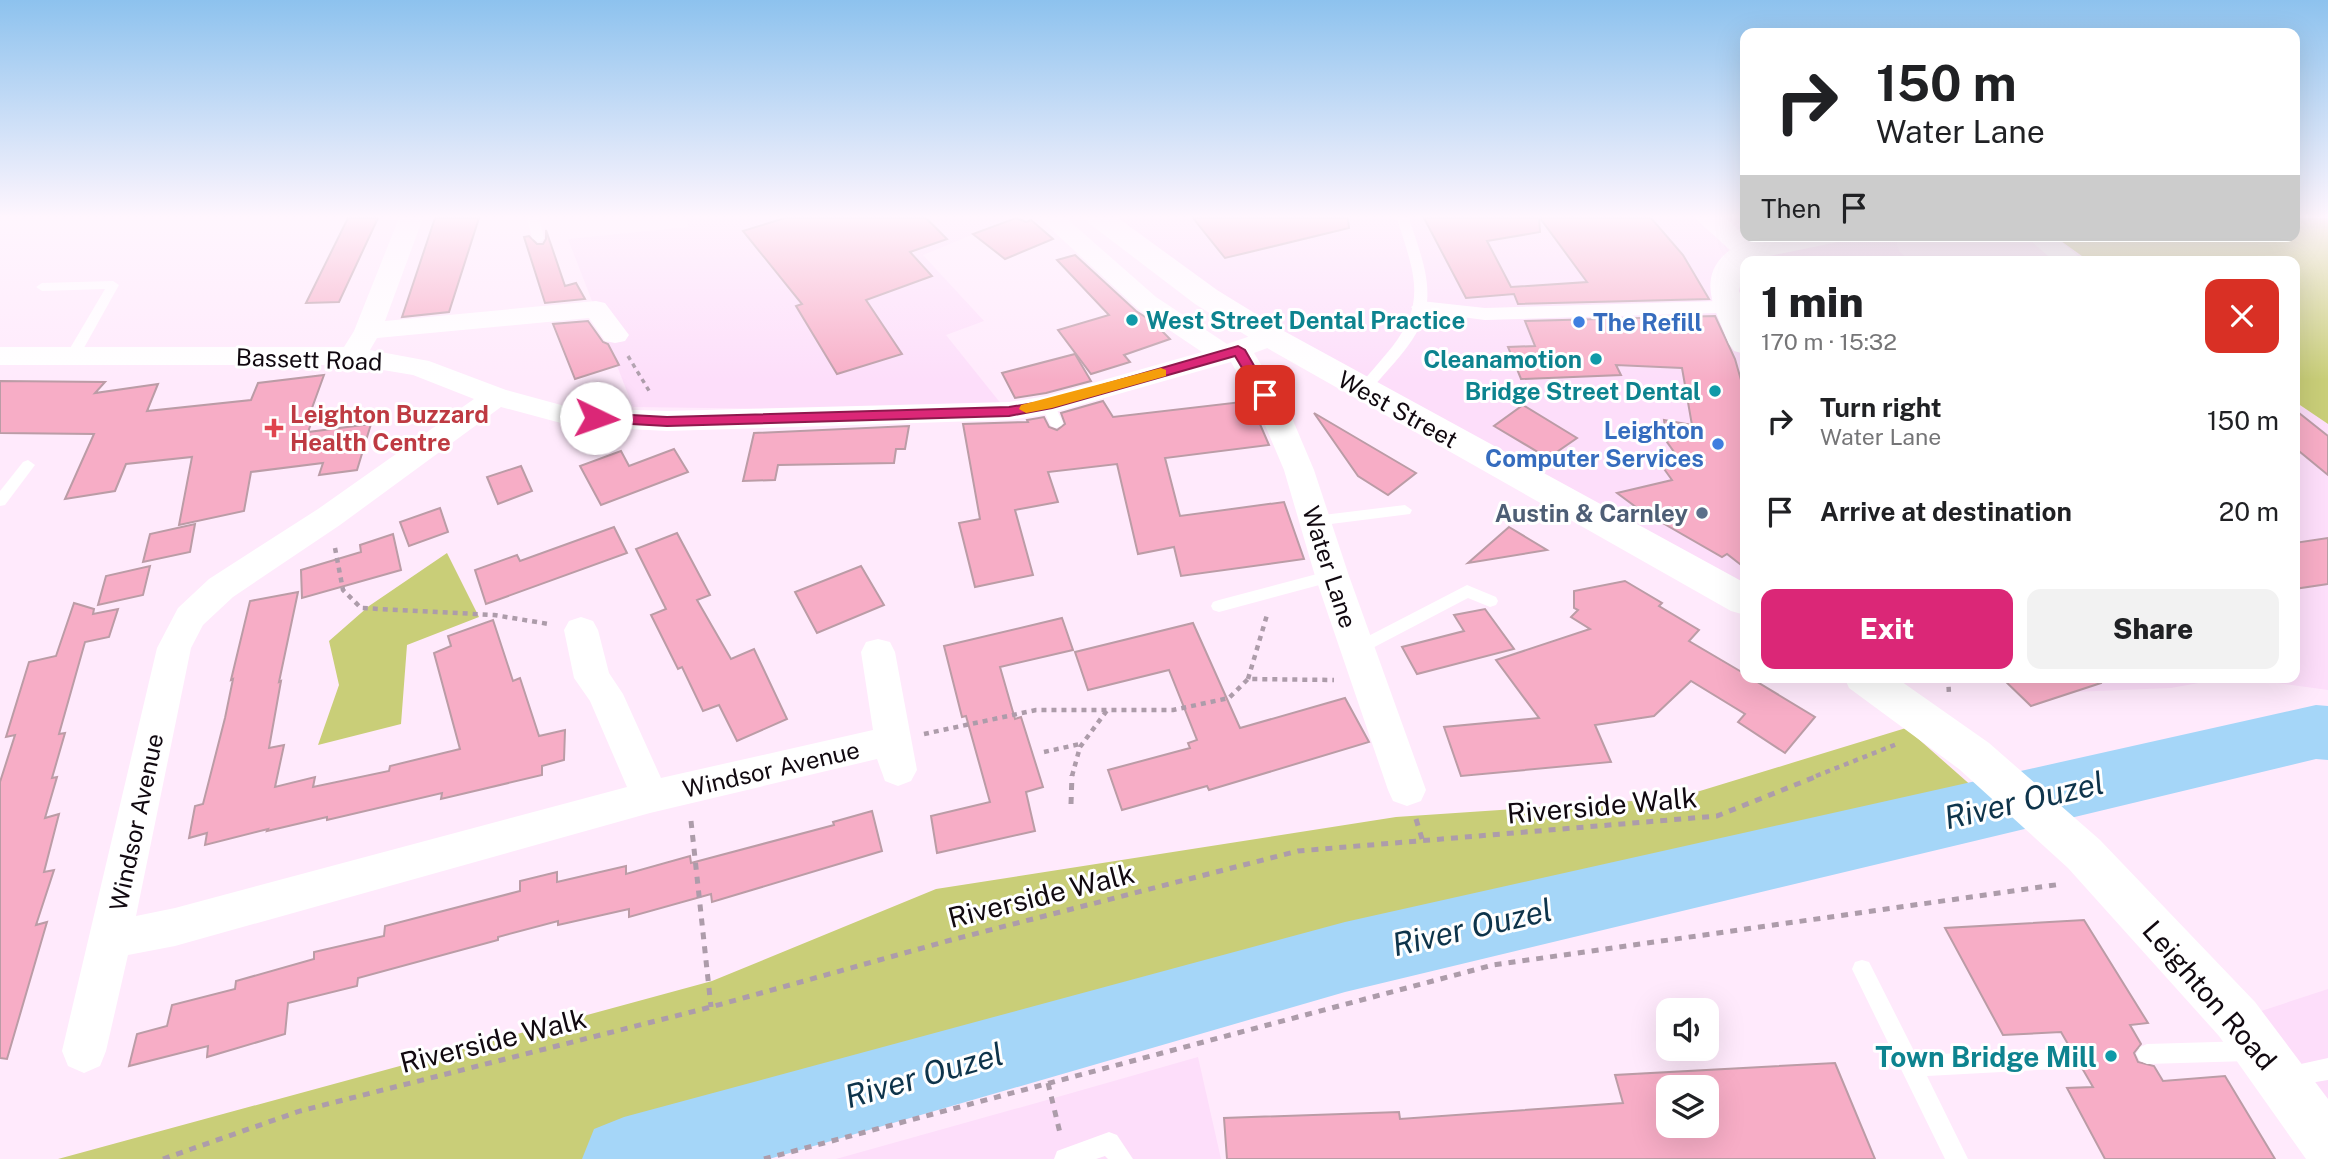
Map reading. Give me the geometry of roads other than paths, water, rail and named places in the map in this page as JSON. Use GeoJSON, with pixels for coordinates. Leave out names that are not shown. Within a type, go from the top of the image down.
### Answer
{"type":"FeatureCollection","features":[{"type":"Feature","properties":{"kind":"street"},"geometry":{"type":"LineString","coordinates":[[353,356],[368,331],[390,272]]}},
{"type":"Feature","properties":{"kind":"street"},"geometry":{"type":"LineString","coordinates":[[1112,272],[1147,303],[1231,353]]}},
{"type":"Feature","properties":{"kind":"street","name":"West Street"},"geometry":{"type":"LineString","coordinates":[[1173,272],[1206,297],[1271,337],[1740,598]]}},
{"type":"Feature","properties":{"kind":"street"},"geometry":{"type":"LineString","coordinates":[[1728,272],[1724,290],[1740,331]]}},
{"type":"Feature","properties":{"kind":"street"},"geometry":{"type":"LineString","coordinates":[[1421,307],[1485,314],[1718,307]]}},
{"type":"Feature","properties":{"kind":"street"},"geometry":{"type":"LineString","coordinates":[[368,331],[596,309],[615,335]]}},
{"type":"Feature","properties":{"kind":"street","name":"Bassett Road"},"geometry":{"type":"LineString","coordinates":[[0,356],[353,356],[419,367],[496,397],[572,417],[667,421],[1009,411],[1052,414],[1271,337]]}},
{"type":"Feature","properties":{"kind":"street","name":"Water Lane"},"geometry":{"type":"LineString","coordinates":[[1231,353],[1274,411],[1299,470],[1332,576],[1407,790]]}},
{"type":"Feature","properties":{"kind":"street","name":"Windsor Avenue"},"geometry":{"type":"LineString","coordinates":[[496,397],[330,517],[220,588],[190,617],[174,648],[111,936],[141,935],[175,927],[650,797],[895,755],[878,652]]}},
{"type":"Feature","properties":{"kind":"street","name":"Windsor Avenue"},"geometry":{"type":"LineString","coordinates":[[581,629],[592,678],[605,694],[650,797]]}},
{"type":"Feature","properties":{"kind":"street","name":"Leighton Road"},"geometry":{"type":"LineString","coordinates":[[1872,683],[1974,756],[2075,869],[2203,980],[2290,1066],[2328,1144]]}},
{"type":"Feature","properties":{"kind":"street"},"geometry":{"type":"LineString","coordinates":[[84,1051],[111,936]]}},
{"type":"Feature","properties":{"kind":"lane"},"geometry":{"type":"LineString","coordinates":[[1364,389],[1407,334],[1421,307],[1417,272]]}},
{"type":"Feature","properties":{"kind":"lane"},"geometry":{"type":"LineString","coordinates":[[42,287],[113,285],[73,355]]}},
{"type":"Feature","properties":{"kind":"lane"},"geometry":{"type":"LineString","coordinates":[[0,501],[29,466]]}},
{"type":"Feature","properties":{"kind":"lane"},"geometry":{"type":"LineString","coordinates":[[1315,521],[1405,510]]}},
{"type":"Feature","properties":{"kind":"lane"},"geometry":{"type":"LineString","coordinates":[[1219,606],[1332,576]]}},
{"type":"Feature","properties":{"kind":"lane"},"geometry":{"type":"LineString","coordinates":[[1357,649],[1467,591],[1490,601]]}},
{"type":"Feature","properties":{"kind":"lane"},"geometry":{"type":"LineString","coordinates":[[1862,969],[1957,1159]]}},
{"type":"Feature","properties":{"kind":"lane"},"geometry":{"type":"LineString","coordinates":[[2147,1054],[2290,1066]]}},
{"type":"Feature","properties":{"kind":"lane"},"geometry":{"type":"LineString","coordinates":[[1911,1066],[2075,1058]]}},
{"type":"Feature","properties":{"kind":"lane"},"geometry":{"type":"LineString","coordinates":[[1065,1159],[1109,1143],[1122,1159]]}},
{"type":"Feature","properties":{"kind":"waterway","name":"River Ouzel"},"geometry":{"type":"LineString","coordinates":[[624,1159],[1345,957],[2316,732],[2328,733]]}},
{"type":"Feature","properties":{"kind":"place","name":"West Street Dental Practice"},"geometry":{"type":"Point","coordinates":[1132,320]}},
{"type":"Feature","properties":{"kind":"place","name":"The Refill"},"geometry":{"type":"Point","coordinates":[1579,322]}},
{"type":"Feature","properties":{"kind":"place","name":"Cleanamotion"},"geometry":{"type":"Point","coordinates":[1596,359]}},
{"type":"Feature","properties":{"kind":"place","name":"Bridge Street Dental"},"geometry":{"type":"Point","coordinates":[1715,391]}},
{"type":"Feature","properties":{"kind":"place","name":"Leighton Buzzard Health Centre"},"geometry":{"type":"Point","coordinates":[274,428]}},
{"type":"Feature","properties":{"kind":"place","name":"Leighton Computer Services"},"geometry":{"type":"Point","coordinates":[1718,444]}},
{"type":"Feature","properties":{"kind":"place","name":"Austin & Carnley"},"geometry":{"type":"Point","coordinates":[1702,513]}},
{"type":"Feature","properties":{"kind":"place","name":"Town Bridge Mill"},"geometry":{"type":"Point","coordinates":[2111,1056]}}]}
